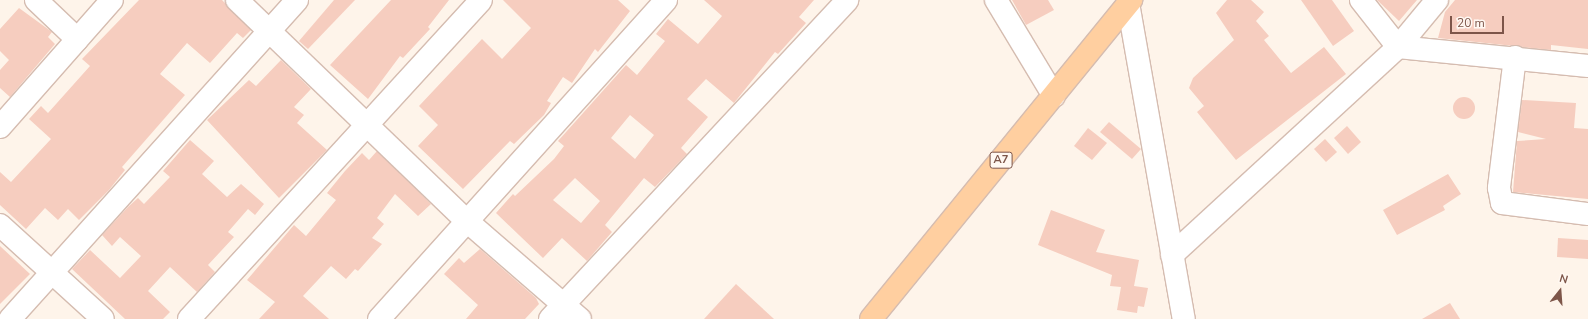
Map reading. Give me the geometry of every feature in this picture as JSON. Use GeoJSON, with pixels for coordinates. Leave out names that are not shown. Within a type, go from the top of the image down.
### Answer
{"type":"FeatureCollection","features":[{"type":"Feature","properties":{"kind":"main road","name":"A7"},"geometry":{"type":"LineString","coordinates":[[871,319],[1129,2]]}},
{"type":"Feature","properties":{"kind":"street"},"geometry":{"type":"LineString","coordinates":[[36,0],[78,39]]}},
{"type":"Feature","properties":{"kind":"street"},"geometry":{"type":"LineString","coordinates":[[0,127],[112,0]]}},
{"type":"Feature","properties":{"kind":"street"},"geometry":{"type":"LineString","coordinates":[[237,0],[369,123],[556,312],[580,319]]}},
{"type":"Feature","properties":{"kind":"street"},"geometry":{"type":"LineString","coordinates":[[10,319],[50,272],[269,29],[297,0]]}},
{"type":"Feature","properties":{"kind":"street"},"geometry":{"type":"LineString","coordinates":[[190,319],[481,0]]}},
{"type":"Feature","properties":{"kind":"street"},"geometry":{"type":"LineString","coordinates":[[379,319],[468,222],[666,0]]}},
{"type":"Feature","properties":{"kind":"street"},"geometry":{"type":"LineString","coordinates":[[556,312],[847,0]]}},
{"type":"Feature","properties":{"kind":"street"},"geometry":{"type":"LineString","coordinates":[[996,0],[1054,96]]}},
{"type":"Feature","properties":{"kind":"street"},"geometry":{"type":"LineString","coordinates":[[1361,0],[1398,47],[1588,66]]}},
{"type":"Feature","properties":{"kind":"street"},"geometry":{"type":"LineString","coordinates":[[1172,255],[1398,47],[1438,0]]}},
{"type":"Feature","properties":{"kind":"street"},"geometry":{"type":"LineString","coordinates":[[1129,2],[1184,319]]}},
{"type":"Feature","properties":{"kind":"street"},"geometry":{"type":"LineString","coordinates":[[1515,58],[1499,188],[1502,203],[1588,214]]}},
{"type":"Feature","properties":{"kind":"street"},"geometry":{"type":"LineString","coordinates":[[0,225],[103,319]]}},
{"type":"Feature","properties":{"kind":"building"},"geometry":{"type":"Polygon","coordinates":[[[139,0],[222,0],[251,30],[243,38],[237,33],[210,63],[187,43],[160,74],[185,95],[122,167],[125,170],[109,190],[79,220],[68,209],[58,220],[45,208],[26,229],[0,205],[0,172],[11,182],[51,139],[29,119],[41,106],[48,113],[90,66],[82,59],[139,0]]]}},
{"type":"Feature","properties":{"kind":"building"},"geometry":{"type":"Polygon","coordinates":[[[334,0],[355,0],[308,49],[299,41],[334,0]]]}},
{"type":"Feature","properties":{"kind":"building"},"geometry":{"type":"Polygon","coordinates":[[[391,0],[449,0],[428,27],[430,29],[403,58],[400,56],[368,99],[330,65],[391,0]]]}},
{"type":"Feature","properties":{"kind":"building"},"geometry":{"type":"Polygon","coordinates":[[[503,0],[618,0],[630,11],[598,52],[595,49],[572,83],[563,77],[547,101],[551,103],[544,115],[514,144],[510,141],[463,189],[418,146],[438,125],[419,106],[482,39],[502,59],[531,28],[503,0]]]}},
{"type":"Feature","properties":{"kind":"building"},"geometry":{"type":"Polygon","coordinates":[[[704,0],[814,0],[799,17],[806,23],[778,54],[775,52],[734,103],[706,79],[687,99],[708,117],[681,148],[687,154],[655,187],[644,178],[605,225],[612,232],[587,261],[562,238],[543,258],[496,213],[513,194],[515,196],[554,159],[564,146],[558,141],[626,65],[637,75],[665,41],[656,34],[668,19],[698,44],[722,16],[704,0]],[[630,115],[611,138],[635,159],[654,135],[630,115]],[[575,178],[553,200],[581,223],[600,201],[575,178]]]}},
{"type":"Feature","properties":{"kind":"building"},"geometry":{"type":"Polygon","coordinates":[[[1012,0],[1048,0],[1054,10],[1026,25],[1012,0]]]}},
{"type":"Feature","properties":{"kind":"building"},"geometry":{"type":"Polygon","coordinates":[[[1227,0],[1251,0],[1264,12],[1256,21],[1269,36],[1264,40],[1291,73],[1324,47],[1346,74],[1236,160],[1197,112],[1204,106],[1189,88],[1193,78],[1234,40],[1216,13],[1227,0]]]}},
{"type":"Feature","properties":{"kind":"building"},"geometry":{"type":"Polygon","coordinates":[[[1301,0],[1332,0],[1354,31],[1333,46],[1301,0]]]}},
{"type":"Feature","properties":{"kind":"building"},"geometry":{"type":"Polygon","coordinates":[[[1377,0],[1417,0],[1399,21],[1377,0]]]}},
{"type":"Feature","properties":{"kind":"building"},"geometry":{"type":"Polygon","coordinates":[[[1455,0],[1588,0],[1588,49],[1551,45],[1551,50],[1438,38],[1445,12],[1455,0]]]}},
{"type":"Feature","properties":{"kind":"building"},"geometry":{"type":"Polygon","coordinates":[[[19,8],[52,32],[48,37],[55,44],[10,97],[0,88],[0,70],[9,60],[0,51],[0,29],[19,8]]]}},
{"type":"Feature","properties":{"kind":"building"},"geometry":{"type":"Polygon","coordinates":[[[281,60],[311,89],[294,107],[304,115],[297,123],[327,150],[279,198],[207,120],[249,80],[256,86],[281,60]]]}},
{"type":"Feature","properties":{"kind":"building"},"geometry":{"type":"Polygon","coordinates":[[[1464,97],[1468,98],[1474,104],[1474,112],[1468,118],[1464,119],[1460,118],[1454,112],[1453,108],[1454,104],[1460,98],[1464,97]]]}},
{"type":"Feature","properties":{"kind":"building"},"geometry":{"type":"Polygon","coordinates":[[[1522,100],[1576,103],[1574,128],[1588,129],[1588,199],[1513,192],[1517,141],[1546,139],[1518,132],[1522,100]]]}},
{"type":"Feature","properties":{"kind":"building"},"geometry":{"type":"Polygon","coordinates":[[[1109,122],[1141,149],[1132,159],[1100,132],[1109,122]]]}},
{"type":"Feature","properties":{"kind":"building"},"geometry":{"type":"Polygon","coordinates":[[[1347,126],[1361,142],[1348,154],[1334,138],[1347,126]]]}},
{"type":"Feature","properties":{"kind":"building"},"geometry":{"type":"Polygon","coordinates":[[[1088,128],[1107,143],[1092,160],[1074,146],[1088,128]]]}},
{"type":"Feature","properties":{"kind":"building"},"geometry":{"type":"Polygon","coordinates":[[[1325,139],[1337,152],[1326,162],[1314,149],[1325,139]]]}},
{"type":"Feature","properties":{"kind":"building"},"geometry":{"type":"Polygon","coordinates":[[[190,140],[214,161],[202,174],[227,197],[241,184],[264,204],[255,215],[248,209],[228,232],[234,237],[208,265],[215,272],[197,292],[170,267],[148,291],[170,312],[163,319],[125,319],[72,269],[90,250],[120,278],[141,256],[120,237],[112,246],[102,235],[138,198],[144,204],[170,177],[163,171],[190,140]]]}},
{"type":"Feature","properties":{"kind":"building"},"geometry":{"type":"Polygon","coordinates":[[[377,151],[431,204],[418,216],[395,194],[377,218],[384,224],[372,238],[382,244],[358,271],[355,269],[346,279],[331,266],[303,296],[329,319],[259,319],[275,302],[247,280],[294,225],[306,236],[336,200],[327,193],[345,171],[362,153],[369,160],[377,151]]]}},
{"type":"Feature","properties":{"kind":"building"},"geometry":{"type":"Polygon","coordinates":[[[1448,174],[1461,194],[1443,206],[1445,210],[1397,235],[1383,210],[1448,174]]]}},
{"type":"Feature","properties":{"kind":"building"},"geometry":{"type":"Polygon","coordinates":[[[1051,210],[1105,230],[1096,252],[1139,260],[1134,286],[1148,288],[1144,307],[1138,306],[1137,313],[1117,310],[1121,287],[1110,286],[1112,275],[1038,245],[1051,210]]]}},
{"type":"Feature","properties":{"kind":"building"},"geometry":{"type":"Polygon","coordinates":[[[1558,238],[1588,240],[1588,259],[1557,257],[1558,238]]]}},
{"type":"Feature","properties":{"kind":"building"},"geometry":{"type":"Polygon","coordinates":[[[0,246],[30,274],[0,304],[0,246]]]}},
{"type":"Feature","properties":{"kind":"building"},"geometry":{"type":"Polygon","coordinates":[[[480,249],[536,298],[539,304],[525,319],[466,319],[478,305],[444,274],[459,258],[464,263],[480,249]]]}},
{"type":"Feature","properties":{"kind":"building"},"geometry":{"type":"Polygon","coordinates":[[[736,284],[774,319],[704,319],[736,284]]]}},
{"type":"Feature","properties":{"kind":"building"},"geometry":{"type":"Polygon","coordinates":[[[1450,303],[1460,319],[1422,319],[1450,303]]]}}]}
